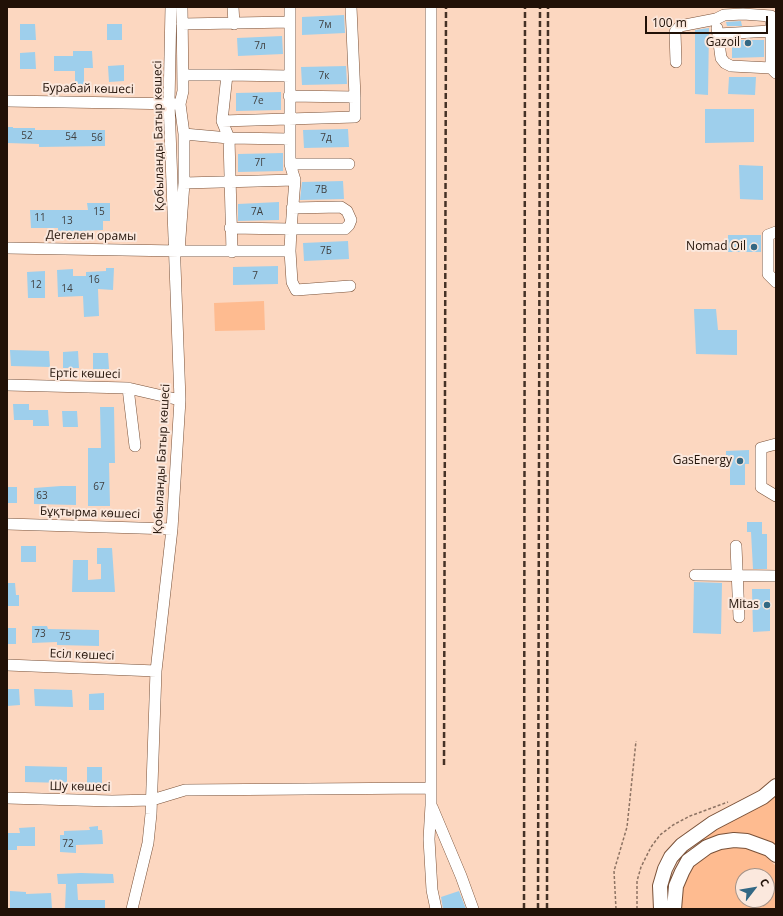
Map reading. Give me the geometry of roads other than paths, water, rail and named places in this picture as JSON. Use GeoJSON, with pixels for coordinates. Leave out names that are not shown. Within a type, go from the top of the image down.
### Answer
{"type":"FeatureCollection","features":[{"type":"Feature","properties":{"kind":"main road"},"geometry":{"type":"LineString","coordinates":[[661,909],[660,886],[665,869],[671,857],[698,833],[763,797],[776,786]]}},
{"type":"Feature","properties":{"kind":"main road"},"geometry":{"type":"LineString","coordinates":[[674,909],[676,886],[682,872],[688,861],[707,847],[720,842],[734,840],[747,841],[769,849],[776,855]]}},
{"type":"Feature","properties":{"kind":"street","name":"Қобыланды Батыр көшесі"},"geometry":{"type":"LineString","coordinates":[[132,909],[148,843],[152,800],[156,671],[172,528],[180,400],[175,104],[171,7]]}},
{"type":"Feature","properties":{"kind":"street"},"geometry":{"type":"LineString","coordinates":[[177,251],[184,183],[184,134],[175,104],[183,91],[182,7]]}},
{"type":"Feature","properties":{"kind":"street"},"geometry":{"type":"LineString","coordinates":[[233,7],[234,24]]}},
{"type":"Feature","properties":{"kind":"street"},"geometry":{"type":"LineString","coordinates":[[290,7],[290,164],[295,180],[290,251],[292,282],[296,290],[350,286]]}},
{"type":"Feature","properties":{"kind":"street"},"geometry":{"type":"LineString","coordinates":[[222,121],[355,117],[351,7]]}},
{"type":"Feature","properties":{"kind":"street"},"geometry":{"type":"LineString","coordinates":[[431,7],[431,805],[429,839],[432,890],[436,909]]}},
{"type":"Feature","properties":{"kind":"street"},"geometry":{"type":"LineString","coordinates":[[676,62],[675,32],[684,24],[716,19],[724,15],[771,11],[773,29],[773,71],[731,66],[725,63],[721,58],[716,19]]}},
{"type":"Feature","properties":{"kind":"street"},"geometry":{"type":"LineString","coordinates":[[182,24],[290,22]]}},
{"type":"Feature","properties":{"kind":"street"},"geometry":{"type":"LineString","coordinates":[[718,34],[773,29]]}},
{"type":"Feature","properties":{"kind":"street"},"geometry":{"type":"LineString","coordinates":[[183,75],[290,76]]}},
{"type":"Feature","properties":{"kind":"street"},"geometry":{"type":"LineString","coordinates":[[227,75],[222,121],[229,138],[230,228],[232,252]]}},
{"type":"Feature","properties":{"kind":"street"},"geometry":{"type":"LineString","coordinates":[[289,96],[355,97]]}},
{"type":"Feature","properties":{"kind":"street","name":"Бурабай көшесі"},"geometry":{"type":"LineString","coordinates":[[7,101],[175,104]]}},
{"type":"Feature","properties":{"kind":"street"},"geometry":{"type":"LineString","coordinates":[[184,134],[229,138],[290,139]]}},
{"type":"Feature","properties":{"kind":"street"},"geometry":{"type":"LineString","coordinates":[[290,164],[349,164]]}},
{"type":"Feature","properties":{"kind":"street"},"geometry":{"type":"LineString","coordinates":[[184,183],[295,180]]}},
{"type":"Feature","properties":{"kind":"street"},"geometry":{"type":"LineString","coordinates":[[230,228],[345,229],[351,220],[347,211],[341,207],[292,208]]}},
{"type":"Feature","properties":{"kind":"street"},"geometry":{"type":"LineString","coordinates":[[776,232],[768,235],[768,274],[776,282]]}},
{"type":"Feature","properties":{"kind":"street","name":"Дегелен орамы"},"geometry":{"type":"LineString","coordinates":[[7,248],[232,252],[290,251]]}},
{"type":"Feature","properties":{"kind":"street","name":"Ертіс көшесі"},"geometry":{"type":"LineString","coordinates":[[7,385],[128,388],[135,446]]}},
{"type":"Feature","properties":{"kind":"street"},"geometry":{"type":"LineString","coordinates":[[128,388],[180,400]]}},
{"type":"Feature","properties":{"kind":"street"},"geometry":{"type":"LineString","coordinates":[[776,444],[761,448],[761,487],[776,496]]}},
{"type":"Feature","properties":{"kind":"street","name":"Бұқтырма көшесі"},"geometry":{"type":"LineString","coordinates":[[7,524],[172,528]]}},
{"type":"Feature","properties":{"kind":"street"},"geometry":{"type":"LineString","coordinates":[[736,546],[739,617]]}},
{"type":"Feature","properties":{"kind":"street"},"geometry":{"type":"LineString","coordinates":[[695,575],[776,576]]}},
{"type":"Feature","properties":{"kind":"street","name":"Есіл көшесі"},"geometry":{"type":"LineString","coordinates":[[7,665],[156,671]]}},
{"type":"Feature","properties":{"kind":"street","name":"Шу көшесі"},"geometry":{"type":"LineString","coordinates":[[7,798],[112,801],[152,800],[185,790],[430,788]]}},
{"type":"Feature","properties":{"kind":"street"},"geometry":{"type":"LineString","coordinates":[[431,805],[461,876],[473,909]]}},
{"type":"Feature","properties":{"kind":"railway"},"geometry":{"type":"LineString","coordinates":[[444,765],[446,7]]}},
{"type":"Feature","properties":{"kind":"railway"},"geometry":{"type":"LineString","coordinates":[[524,909],[525,7]]}},
{"type":"Feature","properties":{"kind":"railway"},"geometry":{"type":"LineString","coordinates":[[538,909],[540,7]]}},
{"type":"Feature","properties":{"kind":"railway"},"geometry":{"type":"LineString","coordinates":[[547,909],[548,7]]}},
{"type":"Feature","properties":{"kind":"place","name":"Gazoil"},"geometry":{"type":"Point","coordinates":[748,43]}},
{"type":"Feature","properties":{"kind":"place","name":"Nomad Oil"},"geometry":{"type":"Point","coordinates":[754,247]}},
{"type":"Feature","properties":{"kind":"place","name":"GasEnergy"},"geometry":{"type":"Point","coordinates":[740,461]}},
{"type":"Feature","properties":{"kind":"place","name":"Mitas"},"geometry":{"type":"Point","coordinates":[767,605]}}]}
